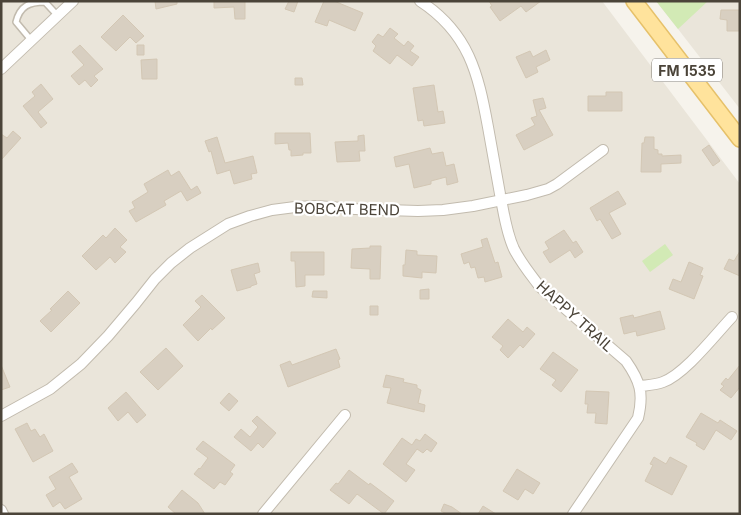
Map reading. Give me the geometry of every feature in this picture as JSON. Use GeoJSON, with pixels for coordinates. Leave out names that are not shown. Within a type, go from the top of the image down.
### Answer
{"type":"FeatureCollection","features":[{"type":"Feature","properties":{"kind":"main road","name":"FM 1535"},"geometry":{"type":"LineString","coordinates":[[634,1],[740,139]]}},
{"type":"Feature","properties":{"kind":"street"},"geometry":{"type":"LineString","coordinates":[[1,69],[73,1]]}},
{"type":"Feature","properties":{"kind":"street","name":"HAPPY TRAIL"},"geometry":{"type":"LineString","coordinates":[[420,1],[446,22],[458,37],[471,60],[481,88],[506,225],[514,249],[540,287],[626,361],[635,374],[640,386],[641,402],[638,418],[573,514]]}},
{"type":"Feature","properties":{"kind":"street","name":"BOBCAT BEND"},"geometry":{"type":"LineString","coordinates":[[1,416],[50,389],[81,364],[108,336],[155,279],[171,263],[190,248],[228,224],[272,210],[294,207],[317,206],[418,211],[473,206],[548,189],[558,184],[603,150]]}},
{"type":"Feature","properties":{"kind":"street"},"geometry":{"type":"LineString","coordinates":[[640,386],[663,382],[674,376],[695,357],[732,317]]}},
{"type":"Feature","properties":{"kind":"street"},"geometry":{"type":"LineString","coordinates":[[263,514],[345,415]]}},
{"type":"Feature","properties":{"kind":"street"},"geometry":{"type":"LineString","coordinates":[[1,510],[3,514]]}},
{"type":"Feature","properties":{"kind":"lane"},"geometry":{"type":"LineString","coordinates":[[32,40],[16,22],[22,9],[29,4],[45,2],[58,16]]}},
{"type":"Feature","properties":{"kind":"shaded area"},"geometry":{"type":"Polygon","coordinates":[[[1,1],[602,1],[740,184],[740,514],[1,514],[1,1]]]}},
{"type":"Feature","properties":{"kind":"shaded area"},"geometry":{"type":"Polygon","coordinates":[[[656,1],[740,1],[740,109],[678,29],[656,1]]]}},
{"type":"Feature","properties":{"kind":"green space"},"geometry":{"type":"Polygon","coordinates":[[[656,1],[708,1],[678,29],[656,1]]]}},
{"type":"Feature","properties":{"kind":"green space"},"geometry":{"type":"Polygon","coordinates":[[[665,244],[673,255],[650,272],[642,261],[665,244]]]}},
{"type":"Feature","properties":{"kind":"building"},"geometry":{"type":"Polygon","coordinates":[[[155,1],[177,1],[177,4],[156,9],[155,1]]]}},
{"type":"Feature","properties":{"kind":"building"},"geometry":{"type":"Polygon","coordinates":[[[214,1],[245,1],[245,19],[235,19],[234,7],[214,8],[214,1]]]}},
{"type":"Feature","properties":{"kind":"building"},"geometry":{"type":"Polygon","coordinates":[[[289,1],[298,1],[294,12],[285,9],[289,1]]]}},
{"type":"Feature","properties":{"kind":"building"},"geometry":{"type":"Polygon","coordinates":[[[324,1],[334,1],[363,13],[355,31],[329,20],[327,26],[315,22],[324,1]]]}},
{"type":"Feature","properties":{"kind":"building"},"geometry":{"type":"Polygon","coordinates":[[[489,1],[541,1],[526,12],[521,6],[500,21],[490,7],[492,6],[489,1]]]}},
{"type":"Feature","properties":{"kind":"building"},"geometry":{"type":"Polygon","coordinates":[[[721,10],[739,10],[739,31],[727,31],[727,20],[720,19],[721,10]]]}},
{"type":"Feature","properties":{"kind":"building"},"geometry":{"type":"Polygon","coordinates":[[[123,15],[144,36],[136,43],[130,37],[116,51],[101,37],[123,15]]]}},
{"type":"Feature","properties":{"kind":"building"},"geometry":{"type":"Polygon","coordinates":[[[390,28],[398,34],[394,38],[404,46],[408,41],[414,46],[410,51],[419,57],[412,66],[397,55],[390,64],[373,51],[376,46],[372,42],[378,34],[383,37],[390,28]]]}},
{"type":"Feature","properties":{"kind":"building"},"geometry":{"type":"Polygon","coordinates":[[[80,45],[103,69],[94,76],[98,80],[91,87],[85,80],[79,85],[71,76],[84,65],[72,52],[80,45]]]}},
{"type":"Feature","properties":{"kind":"building"},"geometry":{"type":"Polygon","coordinates":[[[137,45],[144,45],[144,55],[137,55],[137,45]]]}},
{"type":"Feature","properties":{"kind":"building"},"geometry":{"type":"Polygon","coordinates":[[[546,50],[550,60],[536,67],[538,72],[526,78],[516,57],[530,51],[533,57],[546,50]]]}},
{"type":"Feature","properties":{"kind":"building"},"geometry":{"type":"Polygon","coordinates":[[[157,59],[157,79],[142,79],[141,60],[157,59]]]}},
{"type":"Feature","properties":{"kind":"building"},"geometry":{"type":"Polygon","coordinates":[[[295,78],[302,78],[303,85],[295,85],[295,78]]]}},
{"type":"Feature","properties":{"kind":"building"},"geometry":{"type":"Polygon","coordinates":[[[41,84],[53,99],[38,112],[47,123],[41,128],[23,106],[35,96],[32,92],[41,84]]]}},
{"type":"Feature","properties":{"kind":"building"},"geometry":{"type":"Polygon","coordinates":[[[434,85],[438,112],[443,111],[445,123],[424,126],[423,120],[418,121],[413,88],[434,85]]]}},
{"type":"Feature","properties":{"kind":"building"},"geometry":{"type":"Polygon","coordinates":[[[606,92],[622,92],[622,111],[588,111],[588,96],[606,96],[606,92]]]}},
{"type":"Feature","properties":{"kind":"building"},"geometry":{"type":"Polygon","coordinates":[[[543,98],[546,108],[539,110],[553,135],[524,150],[516,135],[535,125],[531,118],[537,116],[533,100],[543,98]]]}},
{"type":"Feature","properties":{"kind":"building"},"geometry":{"type":"Polygon","coordinates":[[[13,131],[21,138],[1,160],[1,134],[7,138],[13,131]]]}},
{"type":"Feature","properties":{"kind":"building"},"geometry":{"type":"Polygon","coordinates":[[[275,133],[310,133],[311,153],[291,156],[288,143],[275,144],[275,133]]]}},
{"type":"Feature","properties":{"kind":"building"},"geometry":{"type":"Polygon","coordinates":[[[364,135],[365,151],[359,151],[360,161],[337,162],[335,142],[358,141],[358,136],[364,135]]]}},
{"type":"Feature","properties":{"kind":"building"},"geometry":{"type":"Polygon","coordinates":[[[217,137],[225,163],[253,156],[257,173],[251,174],[252,179],[234,184],[230,170],[217,174],[211,151],[209,152],[205,141],[217,137]]]}},
{"type":"Feature","properties":{"kind":"building"},"geometry":{"type":"Polygon","coordinates":[[[645,137],[654,137],[654,149],[658,150],[658,154],[662,154],[662,156],[681,155],[681,163],[661,164],[661,172],[641,172],[642,143],[644,143],[645,137]]]}},
{"type":"Feature","properties":{"kind":"building"},"geometry":{"type":"Polygon","coordinates":[[[709,145],[720,161],[713,166],[702,150],[709,145]]]}},
{"type":"Feature","properties":{"kind":"building"},"geometry":{"type":"Polygon","coordinates":[[[430,148],[432,154],[443,152],[446,166],[454,164],[458,182],[447,185],[446,177],[431,181],[431,184],[414,188],[409,164],[396,167],[394,157],[430,148]]]}},
{"type":"Feature","properties":{"kind":"building"},"geometry":{"type":"Polygon","coordinates":[[[168,170],[171,176],[179,171],[191,190],[197,186],[201,193],[187,201],[181,191],[164,201],[166,205],[136,222],[129,211],[135,208],[132,202],[148,192],[144,184],[168,170]]]}},
{"type":"Feature","properties":{"kind":"building"},"geometry":{"type":"Polygon","coordinates":[[[618,191],[626,204],[609,213],[621,234],[612,239],[600,219],[597,221],[590,208],[618,191]]]}},
{"type":"Feature","properties":{"kind":"building"},"geometry":{"type":"Polygon","coordinates":[[[115,228],[127,240],[120,247],[126,252],[115,263],[110,257],[96,270],[82,256],[103,235],[106,238],[115,228]]]}},
{"type":"Feature","properties":{"kind":"building"},"geometry":{"type":"Polygon","coordinates":[[[564,230],[573,243],[576,241],[583,252],[575,258],[570,250],[550,263],[543,252],[549,249],[545,242],[564,230]]]}},
{"type":"Feature","properties":{"kind":"building"},"geometry":{"type":"Polygon","coordinates":[[[487,238],[495,263],[498,262],[502,277],[485,282],[484,277],[478,278],[475,267],[471,268],[469,262],[464,264],[461,254],[483,247],[481,240],[487,238]]]}},
{"type":"Feature","properties":{"kind":"building"},"geometry":{"type":"Polygon","coordinates":[[[370,246],[381,246],[380,279],[370,279],[370,269],[351,268],[352,249],[370,248],[370,246]]]}},
{"type":"Feature","properties":{"kind":"building"},"geometry":{"type":"Polygon","coordinates":[[[406,250],[417,251],[417,255],[437,256],[436,273],[422,272],[422,278],[403,276],[406,250]]]}},
{"type":"Feature","properties":{"kind":"building"},"geometry":{"type":"Polygon","coordinates":[[[740,251],[740,276],[724,269],[729,259],[734,261],[740,251]]]}},
{"type":"Feature","properties":{"kind":"building"},"geometry":{"type":"Polygon","coordinates":[[[291,252],[324,252],[324,275],[305,275],[305,286],[296,287],[295,261],[291,261],[291,252]]]}},
{"type":"Feature","properties":{"kind":"building"},"geometry":{"type":"Polygon","coordinates":[[[689,262],[703,268],[700,275],[703,276],[694,299],[669,289],[673,279],[681,282],[689,262]]]}},
{"type":"Feature","properties":{"kind":"building"},"geometry":{"type":"Polygon","coordinates":[[[258,263],[260,272],[254,274],[257,284],[237,291],[231,270],[258,263]]]}},
{"type":"Feature","properties":{"kind":"building"},"geometry":{"type":"Polygon","coordinates":[[[429,289],[429,299],[420,299],[420,290],[429,289]]]}},
{"type":"Feature","properties":{"kind":"building"},"geometry":{"type":"Polygon","coordinates":[[[68,291],[80,303],[51,332],[40,321],[68,291]]]}},
{"type":"Feature","properties":{"kind":"building"},"geometry":{"type":"Polygon","coordinates":[[[313,291],[327,291],[327,298],[312,297],[313,291]]]}},
{"type":"Feature","properties":{"kind":"building"},"geometry":{"type":"Polygon","coordinates":[[[202,295],[225,318],[198,341],[183,325],[201,307],[195,301],[202,295]]]}},
{"type":"Feature","properties":{"kind":"building"},"geometry":{"type":"Polygon","coordinates":[[[370,306],[378,306],[378,315],[370,315],[370,306]]]}},
{"type":"Feature","properties":{"kind":"building"},"geometry":{"type":"Polygon","coordinates":[[[660,311],[665,329],[637,336],[636,331],[624,334],[620,318],[633,315],[634,318],[660,311]]]}},
{"type":"Feature","properties":{"kind":"building"},"geometry":{"type":"Polygon","coordinates":[[[508,319],[523,332],[527,327],[535,334],[523,348],[520,345],[508,358],[500,350],[503,346],[492,337],[508,319]]]}},
{"type":"Feature","properties":{"kind":"building"},"geometry":{"type":"Polygon","coordinates":[[[166,348],[183,366],[158,390],[140,372],[166,348]]]}},
{"type":"Feature","properties":{"kind":"building"},"geometry":{"type":"Polygon","coordinates":[[[336,349],[340,359],[338,360],[340,367],[288,387],[280,365],[290,361],[292,365],[336,349]]]}},
{"type":"Feature","properties":{"kind":"building"},"geometry":{"type":"Polygon","coordinates":[[[553,352],[578,370],[561,392],[552,385],[556,380],[540,369],[553,352]]]}},
{"type":"Feature","properties":{"kind":"building"},"geometry":{"type":"Polygon","coordinates":[[[1,365],[10,387],[1,390],[1,365]]]}},
{"type":"Feature","properties":{"kind":"building"},"geometry":{"type":"Polygon","coordinates":[[[740,365],[740,387],[731,398],[720,390],[724,386],[721,384],[726,378],[728,380],[740,365]]]}},
{"type":"Feature","properties":{"kind":"building"},"geometry":{"type":"Polygon","coordinates":[[[386,375],[404,379],[403,382],[417,385],[417,388],[421,390],[418,403],[425,405],[424,412],[387,403],[391,388],[383,387],[386,375]]]}},
{"type":"Feature","properties":{"kind":"building"},"geometry":{"type":"Polygon","coordinates":[[[586,391],[609,392],[607,424],[595,423],[596,413],[587,413],[588,404],[585,404],[586,391]]]}},
{"type":"Feature","properties":{"kind":"building"},"geometry":{"type":"Polygon","coordinates":[[[126,392],[146,415],[137,423],[128,412],[118,421],[108,408],[126,392]]]}},
{"type":"Feature","properties":{"kind":"building"},"geometry":{"type":"Polygon","coordinates":[[[229,393],[238,401],[229,411],[220,403],[229,393]]]}},
{"type":"Feature","properties":{"kind":"building"},"geometry":{"type":"Polygon","coordinates":[[[701,413],[718,423],[720,420],[737,431],[731,440],[716,430],[704,450],[696,445],[697,443],[686,437],[701,413]]]}},
{"type":"Feature","properties":{"kind":"building"},"geometry":{"type":"Polygon","coordinates":[[[257,416],[276,433],[263,448],[258,443],[251,451],[234,437],[241,429],[250,437],[258,427],[252,421],[257,416]]]}},
{"type":"Feature","properties":{"kind":"building"},"geometry":{"type":"Polygon","coordinates":[[[27,423],[31,431],[35,429],[40,437],[44,434],[53,451],[33,462],[15,429],[27,423]]]}},
{"type":"Feature","properties":{"kind":"building"},"geometry":{"type":"Polygon","coordinates":[[[425,434],[437,443],[431,452],[427,449],[423,453],[417,449],[406,464],[415,470],[406,482],[383,464],[402,438],[412,445],[416,439],[420,441],[425,434]]]}},
{"type":"Feature","properties":{"kind":"building"},"geometry":{"type":"Polygon","coordinates":[[[203,441],[235,465],[230,472],[233,474],[225,485],[220,482],[214,489],[194,474],[208,458],[196,449],[203,441]]]}},
{"type":"Feature","properties":{"kind":"building"},"geometry":{"type":"Polygon","coordinates":[[[654,457],[666,464],[670,457],[687,466],[672,495],[645,481],[653,465],[650,464],[654,457]]]}},
{"type":"Feature","properties":{"kind":"building"},"geometry":{"type":"Polygon","coordinates":[[[72,463],[78,472],[69,477],[82,499],[65,509],[60,502],[53,507],[46,495],[56,489],[49,477],[72,463]]]}},
{"type":"Feature","properties":{"kind":"building"},"geometry":{"type":"Polygon","coordinates":[[[517,469],[540,483],[533,494],[525,489],[518,500],[503,491],[517,469]]]}},
{"type":"Feature","properties":{"kind":"building"},"geometry":{"type":"Polygon","coordinates":[[[349,470],[394,501],[384,514],[357,494],[349,504],[330,490],[336,483],[338,484],[349,470]]]}},
{"type":"Feature","properties":{"kind":"building"},"geometry":{"type":"Polygon","coordinates":[[[182,490],[198,503],[205,514],[176,514],[168,507],[182,490]]]}},
{"type":"Feature","properties":{"kind":"building"},"geometry":{"type":"Polygon","coordinates":[[[444,504],[462,514],[447,514],[441,511],[444,504]]]}},
{"type":"Feature","properties":{"kind":"building"},"geometry":{"type":"Polygon","coordinates":[[[483,506],[496,514],[478,514],[483,506]]]}}]}
